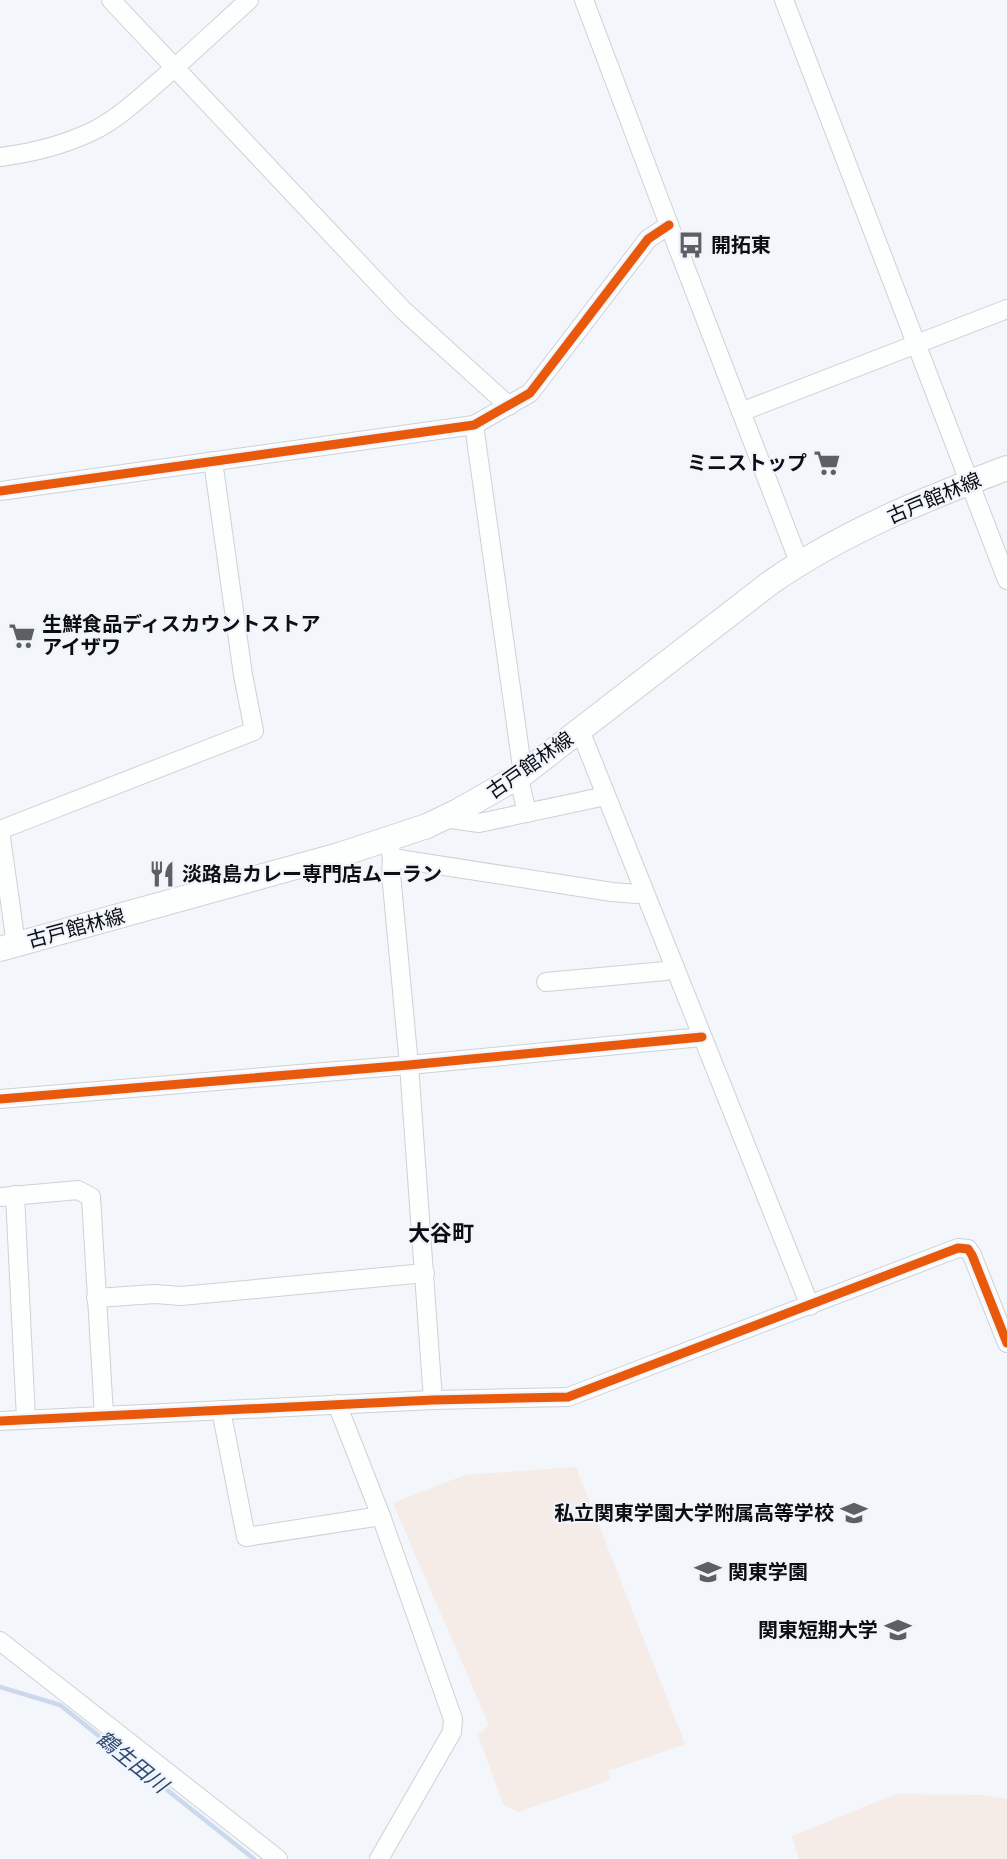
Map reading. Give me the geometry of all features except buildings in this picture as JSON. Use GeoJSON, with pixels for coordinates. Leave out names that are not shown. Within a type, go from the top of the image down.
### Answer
{"type":"FeatureCollection","features":[{"type":"Feature","properties":{"kind":"main road","name":"古戸館林線"},"geometry":{"type":"LineString","coordinates":[[8,947],[390,849],[488,796],[523,774],[799,562],[884,519],[1007,468]]}},
{"type":"Feature","properties":{"kind":"street"},"geometry":{"type":"LineString","coordinates":[[111,0],[403,310],[509,406]]}},
{"type":"Feature","properties":{"kind":"street"},"geometry":{"type":"LineString","coordinates":[[0,157],[47,148],[93,130],[114,118],[139,100],[249,0]]}},
{"type":"Feature","properties":{"kind":"street"},"geometry":{"type":"LineString","coordinates":[[584,0],[799,562]]}},
{"type":"Feature","properties":{"kind":"street"},"geometry":{"type":"LineString","coordinates":[[784,0],[1007,580]]}},
{"type":"Feature","properties":{"kind":"street"},"geometry":{"type":"LineString","coordinates":[[0,491],[474,425],[530,393],[648,239],[669,225]]}},
{"type":"Feature","properties":{"kind":"street"},"geometry":{"type":"LineString","coordinates":[[741,412],[1007,309]]}},
{"type":"Feature","properties":{"kind":"street"},"geometry":{"type":"LineString","coordinates":[[474,425],[523,774],[520,783],[528,813]]}},
{"type":"Feature","properties":{"kind":"street"},"geometry":{"type":"LineString","coordinates":[[8,947],[0,830],[254,731],[243,675],[213,461]]}},
{"type":"Feature","properties":{"kind":"street"},"geometry":{"type":"LineString","coordinates":[[580,730],[810,1306]]}},
{"type":"Feature","properties":{"kind":"street"},"geometry":{"type":"LineString","coordinates":[[444,818],[479,823],[606,796]]}},
{"type":"Feature","properties":{"kind":"street"},"geometry":{"type":"LineString","coordinates":[[433,1400],[410,1065],[390,849],[612,892],[637,894],[644,891]]}},
{"type":"Feature","properties":{"kind":"street"},"geometry":{"type":"LineString","coordinates":[[546,982],[665,971],[675,968]]}},
{"type":"Feature","properties":{"kind":"street"},"geometry":{"type":"LineString","coordinates":[[0,1099],[410,1065],[702,1037]]}},
{"type":"Feature","properties":{"kind":"street"},"geometry":{"type":"LineString","coordinates":[[26,1419],[7,1196],[78,1190],[92,1197],[104,1416]]}},
{"type":"Feature","properties":{"kind":"street"},"geometry":{"type":"LineString","coordinates":[[0,1421],[337,1404],[568,1397],[958,1248],[964,1248],[972,1255],[1007,1343]]}},
{"type":"Feature","properties":{"kind":"street"},"geometry":{"type":"LineString","coordinates":[[96,1298],[155,1294],[181,1296],[425,1273]]}},
{"type":"Feature","properties":{"kind":"street"},"geometry":{"type":"LineString","coordinates":[[337,1404],[381,1516],[453,1719],[452,1732],[379,1859]]}},
{"type":"Feature","properties":{"kind":"street"},"geometry":{"type":"LineString","coordinates":[[221,1410],[246,1537],[381,1516]]}},
{"type":"Feature","properties":{"kind":"street"},"geometry":{"type":"LineString","coordinates":[[0,1641],[278,1859]]}},
{"type":"Feature","properties":{"kind":"shaded area"},"geometry":{"type":"Polygon","coordinates":[[[576,1467],[685,1744],[608,1771],[610,1778],[607,1781],[518,1812],[503,1804],[478,1735],[489,1725],[393,1503],[465,1475],[576,1467]]]}},
{"type":"Feature","properties":{"kind":"shaded area"},"geometry":{"type":"Polygon","coordinates":[[[896,1794],[983,1795],[1007,1799],[1007,1859],[799,1859],[792,1836],[896,1794]]]}},
{"type":"Feature","properties":{"kind":"waterway","name":"鶴生田川"},"geometry":{"type":"LineString","coordinates":[[0,1687],[60,1705],[254,1859]]}},
{"type":"Feature","properties":{"kind":"cycle path"},"geometry":{"type":"LineString","coordinates":[[0,491],[474,425],[530,393],[648,239],[669,225]]}},
{"type":"Feature","properties":{"kind":"cycle path"},"geometry":{"type":"LineString","coordinates":[[0,1099],[409,1065],[702,1037]]}},
{"type":"Feature","properties":{"kind":"cycle path"},"geometry":{"type":"LineString","coordinates":[[0,1421],[433,1400],[568,1397],[958,1248],[968,1249],[972,1255],[1007,1343]]}},
{"type":"Feature","properties":{"kind":"place","name":"開拓東"},"geometry":{"type":"Point","coordinates":[691,245]}},
{"type":"Feature","properties":{"kind":"place","name":"ミニストップ"},"geometry":{"type":"Point","coordinates":[827,463]}},
{"type":"Feature","properties":{"kind":"place","name":"生鮮食品ディスカウントストア アイザワ"},"geometry":{"type":"Point","coordinates":[22,636]}},
{"type":"Feature","properties":{"kind":"place","name":"淡路島カレー専門店ムーラン"},"geometry":{"type":"Point","coordinates":[162,874]}},
{"type":"Feature","properties":{"kind":"place","name":"私立関東学園大学附属高等学校"},"geometry":{"type":"Point","coordinates":[854,1513]}},
{"type":"Feature","properties":{"kind":"place","name":"関東学園"},"geometry":{"type":"Point","coordinates":[708,1572]}},
{"type":"Feature","properties":{"kind":"place","name":"関東短期大学"},"geometry":{"type":"Point","coordinates":[898,1630]}},
{"type":"Feature","properties":{"kind":"district","name":"大谷町"},"geometry":{"type":"Point","coordinates":[441,1233]}}]}
